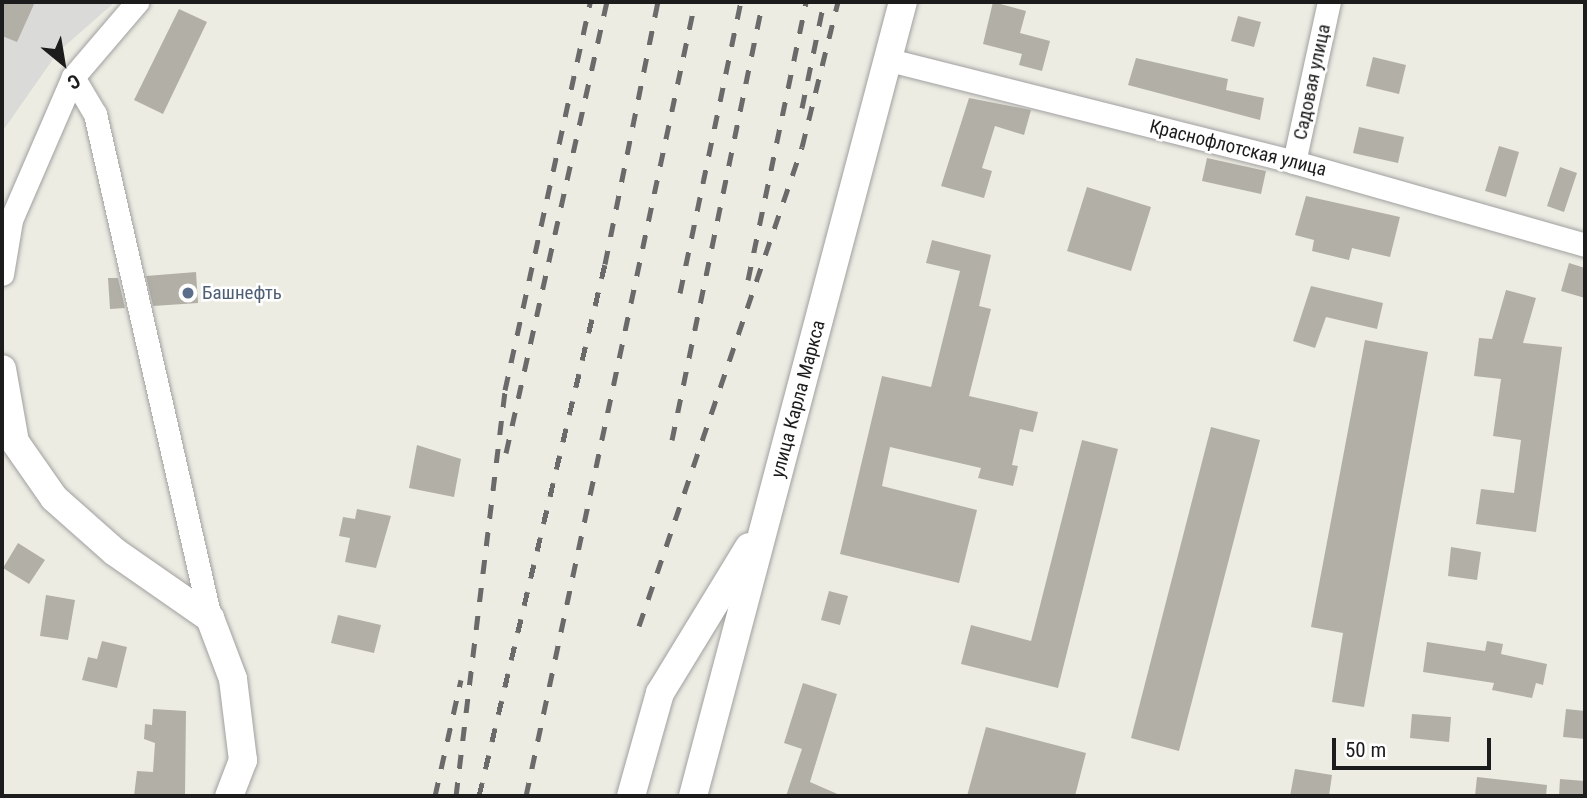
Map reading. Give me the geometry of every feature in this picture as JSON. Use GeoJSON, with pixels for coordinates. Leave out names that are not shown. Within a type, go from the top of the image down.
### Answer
{"type":"FeatureCollection","features":[{"type":"Feature","properties":{"kind":"street"},"geometry":{"type":"LineString","coordinates":[[2,274],[11,220],[73,77],[137,2]]}},
{"type":"Feature","properties":{"kind":"street","name":"улица Карла Маркса"},"geometry":{"type":"LineString","coordinates":[[693,796],[889,60],[902,2]]}},
{"type":"Feature","properties":{"kind":"street","name":"Садовая улица"},"geometry":{"type":"LineString","coordinates":[[1294,162],[1329,2]]}},
{"type":"Feature","properties":{"kind":"street","name":"Краснофлотская улица"},"geometry":{"type":"LineString","coordinates":[[889,60],[1294,162],[1585,245]]}},
{"type":"Feature","properties":{"kind":"street"},"geometry":{"type":"LineString","coordinates":[[73,77],[95,114],[210,618],[233,679],[243,760],[229,796]]}},
{"type":"Feature","properties":{"kind":"street"},"geometry":{"type":"LineString","coordinates":[[2,369],[8,449],[54,498],[115,552],[210,618]]}},
{"type":"Feature","properties":{"kind":"street"},"geometry":{"type":"LineString","coordinates":[[631,796],[660,693],[765,521]]}},
{"type":"Feature","properties":{"kind":"shaded area"},"geometry":{"type":"Polygon","coordinates":[[[2,2],[115,2],[58,52],[2,132],[2,2]]]}},
{"type":"Feature","properties":{"kind":"building"},"geometry":{"type":"Polygon","coordinates":[[[2,2],[35,2],[17,42],[2,36],[2,2]]]}},
{"type":"Feature","properties":{"kind":"building"},"geometry":{"type":"Polygon","coordinates":[[[993,2],[1026,11],[1020,33],[1050,41],[1042,71],[1019,65],[1022,54],[983,44],[993,2]]]}},
{"type":"Feature","properties":{"kind":"building"},"geometry":{"type":"Polygon","coordinates":[[[179,9],[207,22],[163,114],[134,100],[179,9]]]}},
{"type":"Feature","properties":{"kind":"building"},"geometry":{"type":"Polygon","coordinates":[[[1238,16],[1261,22],[1254,47],[1231,41],[1238,16]]]}},
{"type":"Feature","properties":{"kind":"building"},"geometry":{"type":"Polygon","coordinates":[[[1373,57],[1406,65],[1399,94],[1366,86],[1373,57]]]}},
{"type":"Feature","properties":{"kind":"building"},"geometry":{"type":"Polygon","coordinates":[[[1136,58],[1228,79],[1226,90],[1264,98],[1260,120],[1128,85],[1136,58]]]}},
{"type":"Feature","properties":{"kind":"building"},"geometry":{"type":"Polygon","coordinates":[[[969,98],[1031,110],[1024,135],[995,126],[982,168],[992,171],[984,198],[941,186],[969,98]]]}},
{"type":"Feature","properties":{"kind":"building"},"geometry":{"type":"Polygon","coordinates":[[[1359,127],[1404,137],[1398,163],[1353,153],[1359,127]]]}},
{"type":"Feature","properties":{"kind":"building"},"geometry":{"type":"Polygon","coordinates":[[[1499,146],[1519,152],[1506,197],[1485,191],[1499,146]]]}},
{"type":"Feature","properties":{"kind":"building"},"geometry":{"type":"Polygon","coordinates":[[[1207,158],[1266,171],[1261,194],[1202,181],[1207,158]]]}},
{"type":"Feature","properties":{"kind":"building"},"geometry":{"type":"Polygon","coordinates":[[[1560,167],[1577,173],[1564,212],[1547,206],[1560,167]]]}},
{"type":"Feature","properties":{"kind":"building"},"geometry":{"type":"Polygon","coordinates":[[[1087,187],[1151,207],[1131,271],[1067,251],[1087,187]]]}},
{"type":"Feature","properties":{"kind":"building"},"geometry":{"type":"Polygon","coordinates":[[[1306,196],[1400,217],[1390,257],[1352,248],[1349,260],[1312,251],[1314,240],[1295,235],[1306,196]]]}},
{"type":"Feature","properties":{"kind":"building"},"geometry":{"type":"Polygon","coordinates":[[[932,240],[991,255],[979,306],[991,309],[969,396],[1038,412],[1033,432],[1020,429],[1012,465],[1018,466],[1013,486],[978,478],[981,468],[890,447],[882,486],[977,510],[959,583],[840,554],[882,376],[931,387],[960,271],[926,263],[932,240]]]}},
{"type":"Feature","properties":{"kind":"building"},"geometry":{"type":"Polygon","coordinates":[[[1569,263],[1585,268],[1585,298],[1561,291],[1569,263]]]}},
{"type":"Feature","properties":{"kind":"building"},"geometry":{"type":"Polygon","coordinates":[[[196,272],[198,303],[153,306],[146,276],[196,272]]]}},
{"type":"Feature","properties":{"kind":"building"},"geometry":{"type":"Polygon","coordinates":[[[108,278],[118,278],[125,308],[110,309],[108,278]]]}},
{"type":"Feature","properties":{"kind":"building"},"geometry":{"type":"Polygon","coordinates":[[[1311,286],[1383,303],[1377,329],[1326,317],[1315,348],[1293,341],[1311,286]]]}},
{"type":"Feature","properties":{"kind":"building"},"geometry":{"type":"Polygon","coordinates":[[[1506,290],[1536,298],[1523,343],[1562,347],[1536,532],[1476,524],[1481,489],[1514,493],[1521,440],[1493,436],[1501,379],[1474,376],[1479,338],[1492,339],[1506,290]]]}},
{"type":"Feature","properties":{"kind":"building"},"geometry":{"type":"Polygon","coordinates":[[[1365,340],[1428,352],[1364,707],[1332,702],[1343,633],[1311,627],[1365,340]]]}},
{"type":"Feature","properties":{"kind":"building"},"geometry":{"type":"Polygon","coordinates":[[[1211,427],[1260,440],[1179,751],[1131,738],[1211,427]]]}},
{"type":"Feature","properties":{"kind":"building"},"geometry":{"type":"Polygon","coordinates":[[[1082,440],[1118,449],[1058,688],[961,664],[971,625],[1031,641],[1082,440]]]}},
{"type":"Feature","properties":{"kind":"building"},"geometry":{"type":"Polygon","coordinates":[[[417,445],[461,459],[454,497],[409,488],[417,445]]]}},
{"type":"Feature","properties":{"kind":"building"},"geometry":{"type":"Polygon","coordinates":[[[357,509],[391,516],[376,568],[345,562],[350,538],[339,536],[343,517],[355,519],[357,509]]]}},
{"type":"Feature","properties":{"kind":"building"},"geometry":{"type":"Polygon","coordinates":[[[18,543],[45,560],[29,584],[3,568],[18,543]]]}},
{"type":"Feature","properties":{"kind":"building"},"geometry":{"type":"Polygon","coordinates":[[[1451,547],[1481,552],[1477,580],[1448,576],[1451,547]]]}},
{"type":"Feature","properties":{"kind":"building"},"geometry":{"type":"Polygon","coordinates":[[[829,591],[848,596],[840,625],[821,620],[829,591]]]}},
{"type":"Feature","properties":{"kind":"building"},"geometry":{"type":"Polygon","coordinates":[[[46,595],[75,600],[68,640],[40,636],[46,595]]]}},
{"type":"Feature","properties":{"kind":"building"},"geometry":{"type":"Polygon","coordinates":[[[338,615],[381,625],[374,653],[331,643],[338,615]]]}},
{"type":"Feature","properties":{"kind":"building"},"geometry":{"type":"Polygon","coordinates":[[[102,641],[127,647],[117,688],[82,680],[88,657],[97,659],[102,641]]]}},
{"type":"Feature","properties":{"kind":"building"},"geometry":{"type":"Polygon","coordinates":[[[1487,641],[1503,644],[1501,654],[1547,664],[1543,685],[1536,683],[1532,698],[1492,690],[1494,683],[1423,672],[1427,642],[1485,651],[1487,641]]]}},
{"type":"Feature","properties":{"kind":"building"},"geometry":{"type":"Polygon","coordinates":[[[803,683],[837,694],[810,782],[842,796],[786,796],[802,749],[784,743],[803,683]]]}},
{"type":"Feature","properties":{"kind":"building"},"geometry":{"type":"Polygon","coordinates":[[[153,709],[186,711],[185,796],[134,796],[137,771],[153,772],[155,743],[144,739],[145,724],[152,725],[153,709]]]}},
{"type":"Feature","properties":{"kind":"building"},"geometry":{"type":"Polygon","coordinates":[[[1566,709],[1585,711],[1585,739],[1563,737],[1566,709]]]}},
{"type":"Feature","properties":{"kind":"building"},"geometry":{"type":"Polygon","coordinates":[[[1412,714],[1451,717],[1449,742],[1410,738],[1412,714]]]}},
{"type":"Feature","properties":{"kind":"building"},"geometry":{"type":"Polygon","coordinates":[[[986,727],[1086,753],[1075,796],[967,796],[986,727]]]}},
{"type":"Feature","properties":{"kind":"building"},"geometry":{"type":"Polygon","coordinates":[[[1295,769],[1332,775],[1329,796],[1290,796],[1295,769]]]}},
{"type":"Feature","properties":{"kind":"building"},"geometry":{"type":"Polygon","coordinates":[[[1477,777],[1547,785],[1546,796],[1475,796],[1477,777]]]}},
{"type":"Feature","properties":{"kind":"building"},"geometry":{"type":"Polygon","coordinates":[[[1560,779],[1585,781],[1585,796],[1559,796],[1560,779]]]}},
{"type":"Feature","properties":{"kind":"railway"},"geometry":{"type":"LineString","coordinates":[[456,796],[505,390],[590,2]]}},
{"type":"Feature","properties":{"kind":"railway"},"geometry":{"type":"LineString","coordinates":[[506,453],[607,2]]}},
{"type":"Feature","properties":{"kind":"railway"},"geometry":{"type":"LineString","coordinates":[[479,796],[605,264],[658,2]]}},
{"type":"Feature","properties":{"kind":"railway"},"geometry":{"type":"LineString","coordinates":[[526,796],[695,2]]}},
{"type":"Feature","properties":{"kind":"railway"},"geometry":{"type":"LineString","coordinates":[[680,293],[741,2]]}},
{"type":"Feature","properties":{"kind":"railway"},"geometry":{"type":"LineString","coordinates":[[672,440],[763,2]]}},
{"type":"Feature","properties":{"kind":"railway"},"geometry":{"type":"LineString","coordinates":[[748,280],[806,2]]}},
{"type":"Feature","properties":{"kind":"railway"},"geometry":{"type":"LineString","coordinates":[[802,108],[824,2]]}},
{"type":"Feature","properties":{"kind":"railway"},"geometry":{"type":"LineString","coordinates":[[639,626],[802,147],[838,2]]}},
{"type":"Feature","properties":{"kind":"railway"},"geometry":{"type":"LineString","coordinates":[[435,796],[461,680]]}},
{"type":"Feature","properties":{"kind":"place","name":"Башнефть"},"geometry":{"type":"Point","coordinates":[188,293]}}]}
